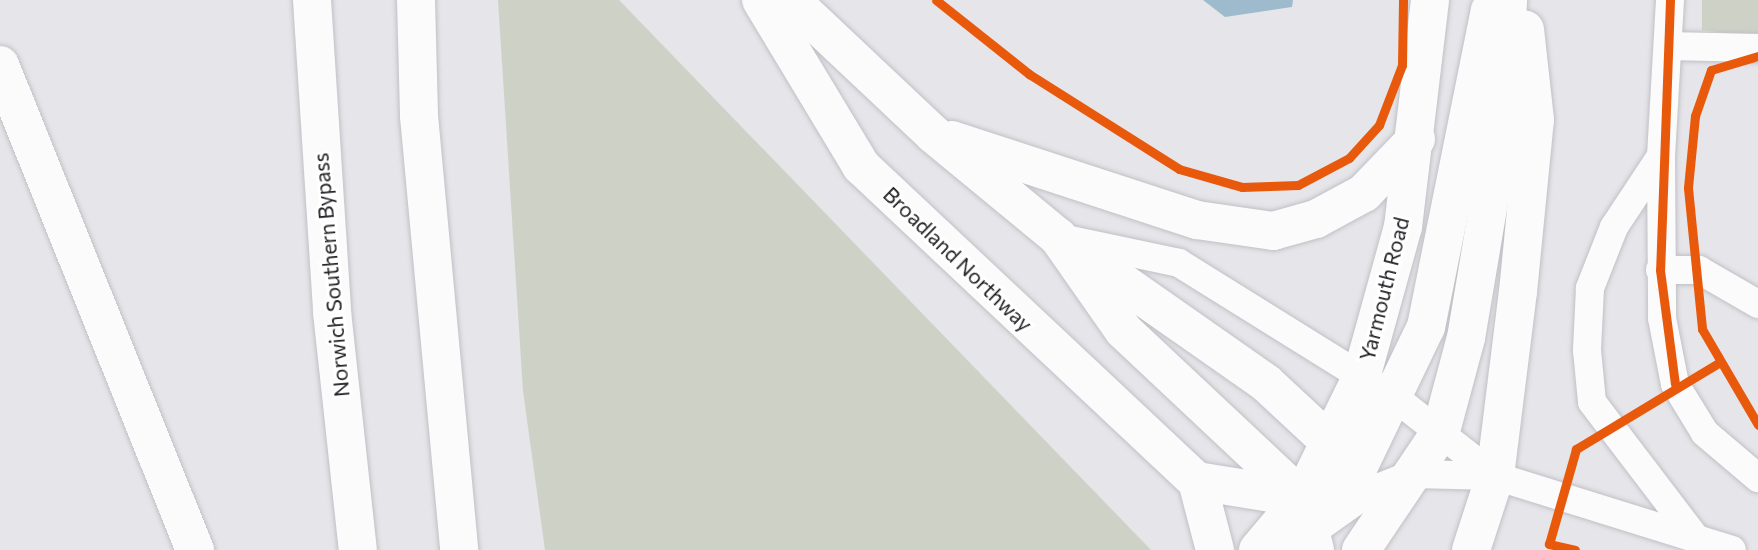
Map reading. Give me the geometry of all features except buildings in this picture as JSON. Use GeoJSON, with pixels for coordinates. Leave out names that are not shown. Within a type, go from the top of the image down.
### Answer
{"type":"FeatureCollection","features":[{"type":"Feature","properties":{"kind":"highway","name":"Norwich Southern Bypass"},"geometry":{"type":"LineString","coordinates":[[312,0],[332,312],[358,550]]}},
{"type":"Feature","properties":{"kind":"highway"},"geometry":{"type":"LineString","coordinates":[[416,0],[419,116],[459,550]]}},
{"type":"Feature","properties":{"kind":"highway","name":"Broadland Northway"},"geometry":{"type":"LineString","coordinates":[[761,0],[861,166],[1197,481]]}},
{"type":"Feature","properties":{"kind":"highway"},"geometry":{"type":"LineString","coordinates":[[791,0],[933,134],[1058,237],[1266,383],[1366,495]]}},
{"type":"Feature","properties":{"kind":"highway","name":"Yarmouth Road"},"geometry":{"type":"LineString","coordinates":[[1361,550],[1366,495],[1361,378],[1403,227],[1416,139],[1430,0]]}},
{"type":"Feature","properties":{"kind":"highway"},"geometry":{"type":"LineString","coordinates":[[1366,495],[1394,397],[1426,327],[1492,0]]}},
{"type":"Feature","properties":{"kind":"highway","name":"Yarmouth Road"},"geometry":{"type":"LineString","coordinates":[[1258,550],[1413,474],[1441,431],[1466,338],[1501,131],[1508,0]]}},
{"type":"Feature","properties":{"kind":"highway"},"geometry":{"type":"LineString","coordinates":[[1471,550],[1495,476],[1535,120],[1522,0]]}},
{"type":"Feature","properties":{"kind":"highway"},"geometry":{"type":"LineString","coordinates":[[0,65],[195,550]]}},
{"type":"Feature","properties":{"kind":"highway"},"geometry":{"type":"LineString","coordinates":[[0,132],[105,325]]}},
{"type":"Feature","properties":{"kind":"highway"},"geometry":{"type":"LineString","coordinates":[[933,134],[1197,220],[1273,231],[1316,219],[1364,193],[1416,139]]}},
{"type":"Feature","properties":{"kind":"highway"},"geometry":{"type":"LineString","coordinates":[[1058,237],[1123,330],[1311,526]]}},
{"type":"Feature","properties":{"kind":"highway"},"geometry":{"type":"LineString","coordinates":[[1197,481],[1311,526]]}},
{"type":"Feature","properties":{"kind":"highway"},"geometry":{"type":"LineString","coordinates":[[1197,481],[1215,550]]}},
{"type":"Feature","properties":{"kind":"lane"},"geometry":{"type":"LineString","coordinates":[[1670,0],[1661,156],[1660,270],[1675,384],[1705,433],[1758,478]]}},
{"type":"Feature","properties":{"kind":"lane"},"geometry":{"type":"LineString","coordinates":[[1668,46],[1758,48]]}},
{"type":"Feature","properties":{"kind":"lane"},"geometry":{"type":"LineString","coordinates":[[1661,156],[1614,227],[1590,288],[1587,350],[1592,402],[1695,537]]}},
{"type":"Feature","properties":{"kind":"lane"},"geometry":{"type":"LineString","coordinates":[[1058,237],[1180,263],[1394,397],[1441,431],[1495,476]]}},
{"type":"Feature","properties":{"kind":"lane"},"geometry":{"type":"LineString","coordinates":[[1660,270],[1699,270],[1758,304]]}},
{"type":"Feature","properties":{"kind":"lane"},"geometry":{"type":"LineString","coordinates":[[1413,474],[1495,476],[1732,550]]}},
{"type":"Feature","properties":{"kind":"lane"},"geometry":{"type":"LineString","coordinates":[[1271,550],[1366,495]]}},
{"type":"Feature","properties":{"kind":"shaded area"},"geometry":{"type":"Polygon","coordinates":[[[498,0],[619,0],[1151,550],[545,550],[523,391],[498,0]]]}},
{"type":"Feature","properties":{"kind":"shaded area"},"geometry":{"type":"Polygon","coordinates":[[[1702,0],[1758,0],[1758,37],[1702,30],[1702,0]]]}},
{"type":"Feature","properties":{"kind":"water"},"geometry":{"type":"Polygon","coordinates":[[[1203,0],[1293,0],[1292,7],[1225,17],[1203,0]]]}},
{"type":"Feature","properties":{"kind":"cycle path"},"geometry":{"type":"LineString","coordinates":[[936,0],[1029,74],[1179,169],[1242,187],[1298,185],[1349,158],[1379,125],[1402,65],[1403,0]]}},
{"type":"Feature","properties":{"kind":"cycle path"},"geometry":{"type":"LineString","coordinates":[[1670,0],[1660,270],[1675,384]]}},
{"type":"Feature","properties":{"kind":"cycle path"},"geometry":{"type":"LineString","coordinates":[[1758,56],[1711,70],[1695,116],[1688,188],[1702,329],[1758,425]]}},
{"type":"Feature","properties":{"kind":"cycle path"},"geometry":{"type":"LineString","coordinates":[[1575,550],[1549,544],[1576,449],[1717,364]]}}]}
